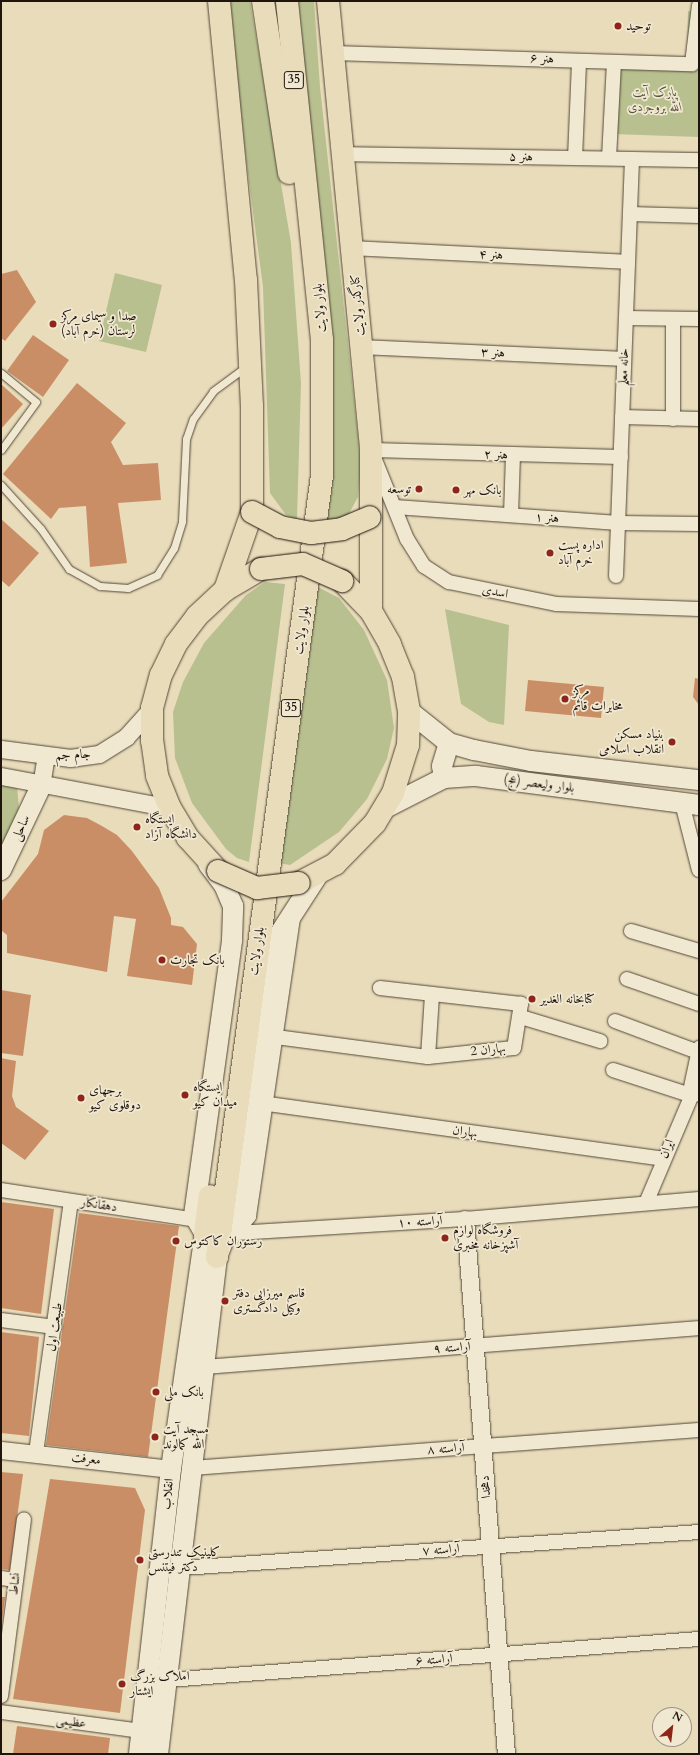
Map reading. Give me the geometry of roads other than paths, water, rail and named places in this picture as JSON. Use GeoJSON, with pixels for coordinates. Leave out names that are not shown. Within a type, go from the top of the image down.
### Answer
{"type":"FeatureCollection","features":[{"type":"Feature","properties":{"kind":"main road"},"geometry":{"type":"LineString","coordinates":[[218,1],[246,280],[250,363],[252,512],[225,590]]}},
{"type":"Feature","properties":{"kind":"main road","name":"بلوار ولایت"},"geometry":{"type":"LineString","coordinates":[[200,1227],[311,468],[306,301],[263,1]]}},
{"type":"Feature","properties":{"kind":"main road","name":"بلوار ولایت"},"geometry":{"type":"LineString","coordinates":[[217,1257],[322,475],[322,340],[287,1]]}},
{"type":"Feature","properties":{"kind":"main road","name":"کنارگذر ولایت"},"geometry":{"type":"LineString","coordinates":[[328,1],[332,53],[354,248],[371,450],[371,611]]}},
{"type":"Feature","properties":{"kind":"main road"},"geometry":{"type":"LineString","coordinates":[[252,512],[280,527],[311,533],[342,529],[370,516]]}},
{"type":"Feature","properties":{"kind":"main road"},"geometry":{"type":"LineString","coordinates":[[303,564],[342,581],[371,611],[390,644],[403,677],[409,711],[408,744],[404,761],[385,808],[350,850],[335,864],[299,883],[257,888],[218,871],[202,856],[170,808],[157,775],[152,741],[152,708],[161,675],[176,644],[197,616],[225,590],[260,569],[303,564]]}},
{"type":"Feature","properties":{"kind":"main road","name":"بلوار ولیعصر (عج)"},"geometry":{"type":"LineString","coordinates":[[409,711],[449,743],[531,761],[699,780]]}},
{"type":"Feature","properties":{"kind":"main road"},"geometry":{"type":"LineString","coordinates":[[444,778],[443,760],[449,743]]}},
{"type":"Feature","properties":{"kind":"main road","name":"بلوار ولیعصر (عج)"},"geometry":{"type":"LineString","coordinates":[[385,808],[444,778],[476,776],[691,804]]}},
{"type":"Feature","properties":{"kind":"main road","name":"ساحلی"},"geometry":{"type":"LineString","coordinates":[[1,870],[41,786]]}},
{"type":"Feature","properties":{"kind":"main road","name":"انقلاب"},"geometry":{"type":"LineString","coordinates":[[139,1754],[200,1227],[194,1215],[233,924],[230,896],[202,856]]}},
{"type":"Feature","properties":{"kind":"main road","name":"انقلاب"},"geometry":{"type":"LineString","coordinates":[[158,1754],[182,1568],[192,1468],[217,1257],[235,1210],[275,941],[294,908],[319,873]]}},
{"type":"Feature","properties":{"kind":"street","name":"هنر ۶"},"geometry":{"type":"LineString","coordinates":[[332,53],[692,64],[699,5]]}},
{"type":"Feature","properties":{"kind":"street"},"geometry":{"type":"LineString","coordinates":[[575,158],[579,61]]}},
{"type":"Feature","properties":{"kind":"street"},"geometry":{"type":"LineString","coordinates":[[609,158],[614,62]]}},
{"type":"Feature","properties":{"kind":"street","name":"هنر ۵"},"geometry":{"type":"LineString","coordinates":[[343,154],[699,160]]}},
{"type":"Feature","properties":{"kind":"street","name":"خانه معلم"},"geometry":{"type":"LineString","coordinates":[[616,576],[632,159]]}},
{"type":"Feature","properties":{"kind":"street"},"geometry":{"type":"LineString","coordinates":[[630,214],[699,216]]}},
{"type":"Feature","properties":{"kind":"street","name":"هنر ۴"},"geometry":{"type":"LineString","coordinates":[[354,248],[628,262]]}},
{"type":"Feature","properties":{"kind":"street"},"geometry":{"type":"LineString","coordinates":[[626,318],[699,319]]}},
{"type":"Feature","properties":{"kind":"street"},"geometry":{"type":"LineString","coordinates":[[673,319],[673,419]]}},
{"type":"Feature","properties":{"kind":"street","name":"هنر ۳"},"geometry":{"type":"LineString","coordinates":[[362,347],[624,359]]}},
{"type":"Feature","properties":{"kind":"street"},"geometry":{"type":"LineString","coordinates":[[622,417],[699,420]]}},
{"type":"Feature","properties":{"kind":"street","name":"هنر ۲"},"geometry":{"type":"LineString","coordinates":[[371,450],[513,456],[621,457]]}},
{"type":"Feature","properties":{"kind":"street","name":"اسدی"},"geometry":{"type":"LineString","coordinates":[[371,450],[407,539],[424,566],[449,582],[556,604],[699,608]]}},
{"type":"Feature","properties":{"kind":"street"},"geometry":{"type":"LineString","coordinates":[[511,515],[513,456]]}},
{"type":"Feature","properties":{"kind":"street","name":"هنر ۱"},"geometry":{"type":"LineString","coordinates":[[395,507],[618,523],[699,524]]}},
{"type":"Feature","properties":{"kind":"street","name":"جام جم"},"geometry":{"type":"LineString","coordinates":[[1,749],[70,758],[99,754],[126,737],[152,708]]}},
{"type":"Feature","properties":{"kind":"street"},"geometry":{"type":"LineString","coordinates":[[41,786],[46,756]]}},
{"type":"Feature","properties":{"kind":"street"},"geometry":{"type":"LineString","coordinates":[[1,776],[41,786],[170,808]]}},
{"type":"Feature","properties":{"kind":"street"},"geometry":{"type":"LineString","coordinates":[[691,804],[699,870]]}},
{"type":"Feature","properties":{"kind":"street"},"geometry":{"type":"LineString","coordinates":[[217,1257],[249,1216],[268,1104],[294,908]]}},
{"type":"Feature","properties":{"kind":"street"},"geometry":{"type":"LineString","coordinates":[[631,931],[699,951]]}},
{"type":"Feature","properties":{"kind":"street"},"geometry":{"type":"LineString","coordinates":[[627,979],[699,1004]]}},
{"type":"Feature","properties":{"kind":"street"},"geometry":{"type":"LineString","coordinates":[[380,988],[521,1004],[521,1017],[600,1041]]}},
{"type":"Feature","properties":{"kind":"street"},"geometry":{"type":"LineString","coordinates":[[428,1057],[432,995]]}},
{"type":"Feature","properties":{"kind":"street","name":"بهاران 2"},"geometry":{"type":"LineString","coordinates":[[276,1037],[428,1057],[514,1048],[521,1017]]}},
{"type":"Feature","properties":{"kind":"street"},"geometry":{"type":"LineString","coordinates":[[615,1021],[699,1050]]}},
{"type":"Feature","properties":{"kind":"street","name":"ایران"},"geometry":{"type":"LineString","coordinates":[[694,1095],[699,1050]]}},
{"type":"Feature","properties":{"kind":"street"},"geometry":{"type":"LineString","coordinates":[[613,1070],[694,1095]]}},
{"type":"Feature","properties":{"kind":"street","name":"ایران"},"geometry":{"type":"LineString","coordinates":[[646,1203],[663,1159],[694,1095],[699,1078]]}},
{"type":"Feature","properties":{"kind":"street","name":"بهاران"},"geometry":{"type":"LineString","coordinates":[[268,1104],[663,1159]]}},
{"type":"Feature","properties":{"kind":"street","name":"دهقانکار"},"geometry":{"type":"LineString","coordinates":[[1,1190],[71,1201],[200,1227]]}},
{"type":"Feature","properties":{"kind":"street","name":"آراسته ۱۰"},"geometry":{"type":"LineString","coordinates":[[236,1233],[465,1219],[699,1199]]}},
{"type":"Feature","properties":{"kind":"street","name":"طبیعت اول"},"geometry":{"type":"LineString","coordinates":[[36,1453],[55,1328],[71,1201]]}},
{"type":"Feature","properties":{"kind":"street","name":"دهخدا"},"geometry":{"type":"LineString","coordinates":[[465,1219],[506,1754]]}},
{"type":"Feature","properties":{"kind":"street"},"geometry":{"type":"LineString","coordinates":[[1,1320],[55,1328]]}},
{"type":"Feature","properties":{"kind":"street","name":"آراسته ۹"},"geometry":{"type":"LineString","coordinates":[[205,1367],[699,1328]]}},
{"type":"Feature","properties":{"kind":"street","name":"آراسته ۸"},"geometry":{"type":"LineString","coordinates":[[192,1468],[699,1430]]}},
{"type":"Feature","properties":{"kind":"street","name":"معرفت"},"geometry":{"type":"LineString","coordinates":[[1,1450],[171,1469]]}},
{"type":"Feature","properties":{"kind":"street","name":"نشاط"},"geometry":{"type":"LineString","coordinates":[[1,1696],[24,1519]]}},
{"type":"Feature","properties":{"kind":"street","name":"آراسته ۷"},"geometry":{"type":"LineString","coordinates":[[182,1568],[699,1532]]}},
{"type":"Feature","properties":{"kind":"street"},"geometry":{"type":"LineString","coordinates":[[1,1578],[16,1580]]}},
{"type":"Feature","properties":{"kind":"street","name":"آراسته ۶"},"geometry":{"type":"LineString","coordinates":[[168,1680],[699,1639]]}},
{"type":"Feature","properties":{"kind":"street","name":"عظیمی"},"geometry":{"type":"LineString","coordinates":[[1,1712],[142,1731]]}},
{"type":"Feature","properties":{"kind":"lane"},"geometry":{"type":"LineString","coordinates":[[1,485],[41,529],[69,569],[100,586],[128,588],[157,575],[174,548],[182,521],[186,439],[193,419],[213,391],[250,363]]}},
{"type":"Feature","properties":{"kind":"lane"},"geometry":{"type":"LineString","coordinates":[[1,372],[36,402],[1,450]]}},
{"type":"Feature","properties":{"kind":"place","name":"توحید"},"geometry":{"type":"Point","coordinates":[618,26]}},
{"type":"Feature","properties":{"kind":"place","name":"صدا و سیمای مرکز لرستان (خرم آباد)"},"geometry":{"type":"Point","coordinates":[53,324]}},
{"type":"Feature","properties":{"kind":"place","name":"توسعه"},"geometry":{"type":"Point","coordinates":[419,489]}},
{"type":"Feature","properties":{"kind":"place","name":"بانک مهر"},"geometry":{"type":"Point","coordinates":[456,490]}},
{"type":"Feature","properties":{"kind":"place","name":"اداره پست خرم آباد"},"geometry":{"type":"Point","coordinates":[550,553]}},
{"type":"Feature","properties":{"kind":"place","name":"مرکز مخابرات قائم"},"geometry":{"type":"Point","coordinates":[565,699]}},
{"type":"Feature","properties":{"kind":"place","name":"بنیاد مسکن انقلاب اسلامی"},"geometry":{"type":"Point","coordinates":[672,742]}},
{"type":"Feature","properties":{"kind":"place","name":"ایستگاه دانشگاه آزاد"},"geometry":{"type":"Point","coordinates":[137,827]}},
{"type":"Feature","properties":{"kind":"place","name":"بانک تجارت"},"geometry":{"type":"Point","coordinates":[162,960]}},
{"type":"Feature","properties":{"kind":"place","name":"کتابخانه الغدیر"},"geometry":{"type":"Point","coordinates":[532,999]}},
{"type":"Feature","properties":{"kind":"place","name":"ایستگاه میدان کیو"},"geometry":{"type":"Point","coordinates":[185,1095]}},
{"type":"Feature","properties":{"kind":"place","name":"برجهای دوقلوی کیو"},"geometry":{"type":"Point","coordinates":[81,1098]}},
{"type":"Feature","properties":{"kind":"place","name":"فروشگاه لوازم آشپزخانه مخبری"},"geometry":{"type":"Point","coordinates":[445,1238]}},
{"type":"Feature","properties":{"kind":"place","name":"رستوران کاکتوس"},"geometry":{"type":"Point","coordinates":[176,1241]}},
{"type":"Feature","properties":{"kind":"place","name":"قاسم میرزایی دفتر وکیل دادگستری"},"geometry":{"type":"Point","coordinates":[225,1301]}},
{"type":"Feature","properties":{"kind":"place","name":"بانک ملی"},"geometry":{"type":"Point","coordinates":[156,1392]}},
{"type":"Feature","properties":{"kind":"place","name":"مسجد آیت الله کمالوند"},"geometry":{"type":"Point","coordinates":[155,1437]}},
{"type":"Feature","properties":{"kind":"place","name":"کلینیک تندرستی دکتر فیتنس"},"geometry":{"type":"Point","coordinates":[140,1560]}},
{"type":"Feature","properties":{"kind":"place","name":"املاک بزرگ ایشتار"},"geometry":{"type":"Point","coordinates":[122,1684]}},
{"type":"Feature","properties":{"kind":"park label","name":"پارک آیت الله بروجردی"},"geometry":{"type":"Point","coordinates":[655,100]}}]}
